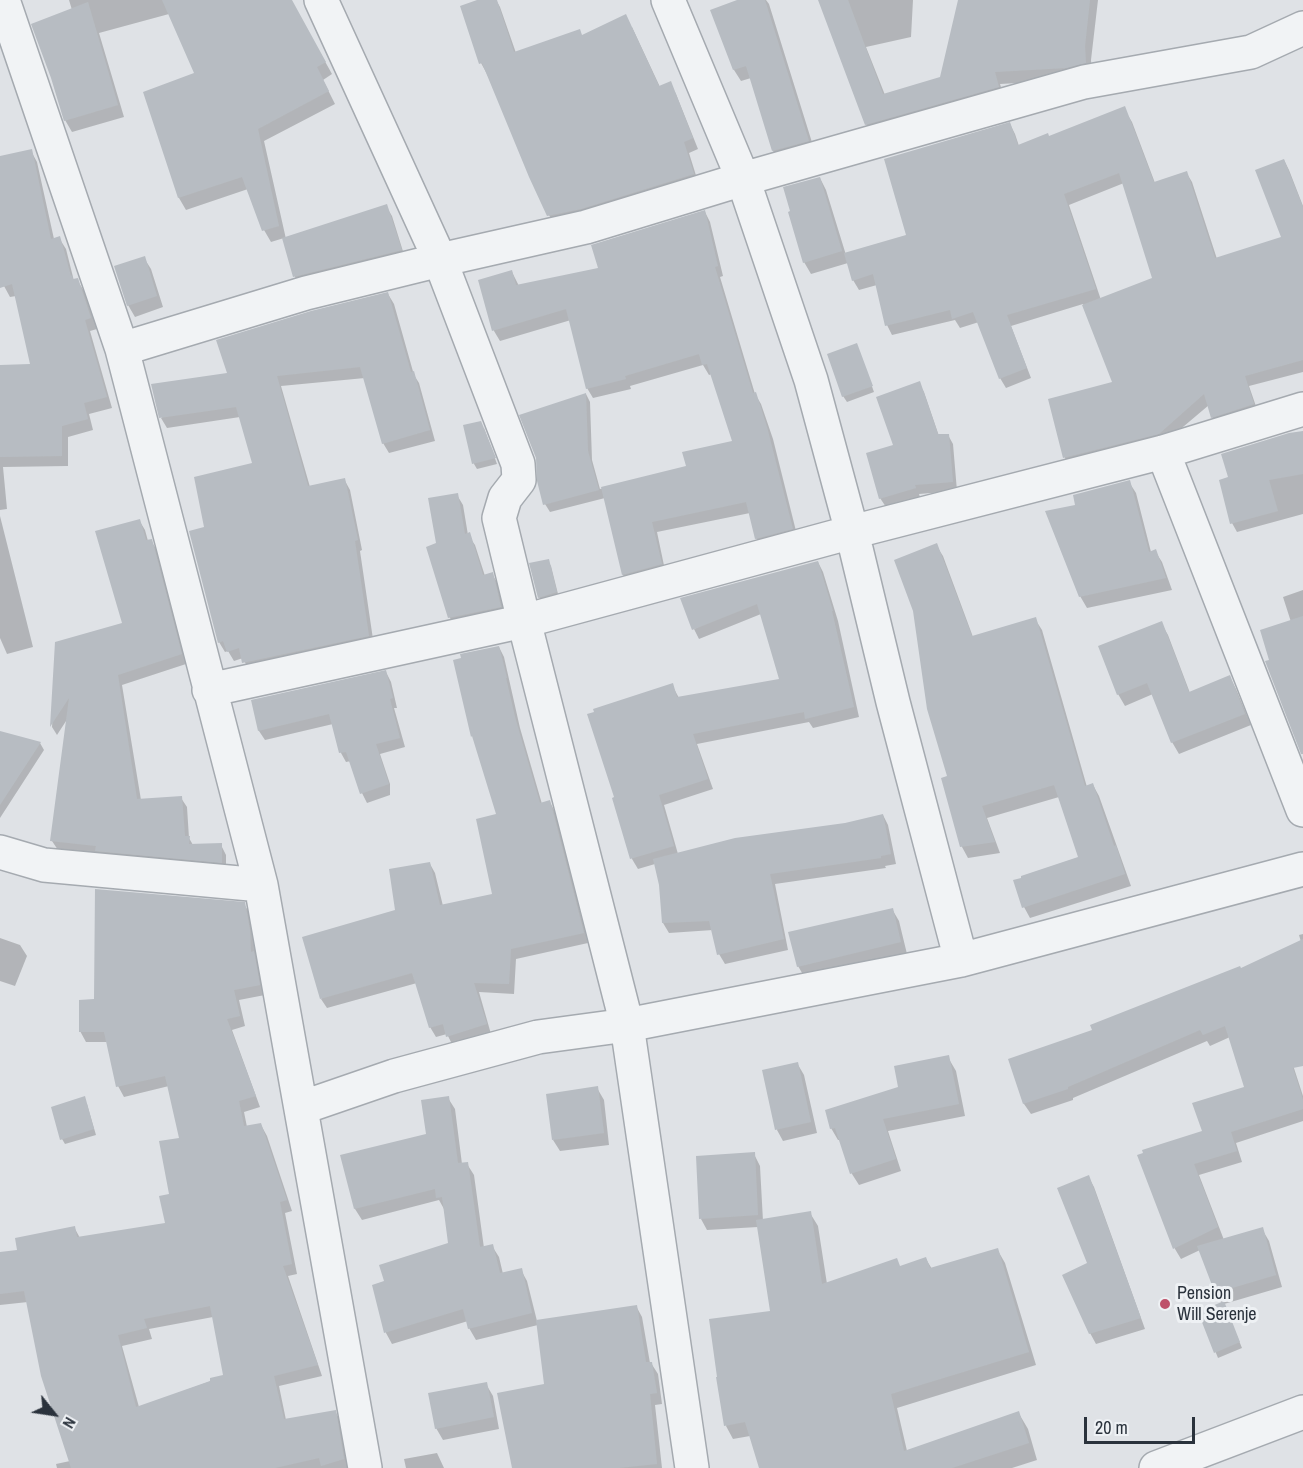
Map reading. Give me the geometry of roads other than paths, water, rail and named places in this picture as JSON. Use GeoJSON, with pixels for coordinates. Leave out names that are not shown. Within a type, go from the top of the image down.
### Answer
{"type":"FeatureCollection","features":[{"type":"Feature","properties":{"kind":"street"},"geometry":{"type":"LineString","coordinates":[[3,0],[122,349],[261,885],[365,1468]]}},
{"type":"Feature","properties":{"kind":"street"},"geometry":{"type":"LineString","coordinates":[[321,0],[440,260],[518,464],[519,480],[505,498],[499,518],[627,1025],[692,1468]]}},
{"type":"Feature","properties":{"kind":"street"},"geometry":{"type":"LineString","coordinates":[[668,0],[743,179],[811,380],[852,532],[893,702],[960,960]]}},
{"type":"Feature","properties":{"kind":"street"},"geometry":{"type":"LineString","coordinates":[[122,349],[306,293],[586,227],[743,179],[1084,82],[1251,52],[1303,28]]}},
{"type":"Feature","properties":{"kind":"street"},"geometry":{"type":"LineString","coordinates":[[209,690],[524,621],[852,532],[1163,452],[1303,409]]}},
{"type":"Feature","properties":{"kind":"street"},"geometry":{"type":"LineString","coordinates":[[1163,452],[1303,810]]}},
{"type":"Feature","properties":{"kind":"street"},"geometry":{"type":"LineString","coordinates":[[0,852],[44,865],[261,885]]}},
{"type":"Feature","properties":{"kind":"street"},"geometry":{"type":"LineString","coordinates":[[302,1108],[394,1076],[538,1037],[627,1025],[960,960],[1303,869]]}},
{"type":"Feature","properties":{"kind":"street"},"geometry":{"type":"LineString","coordinates":[[1156,1468],[1303,1412]]}},
{"type":"Feature","properties":{"kind":"place","name":"Pension Will Serenje"},"geometry":{"type":"Point","coordinates":[1165,1304]}}]}
